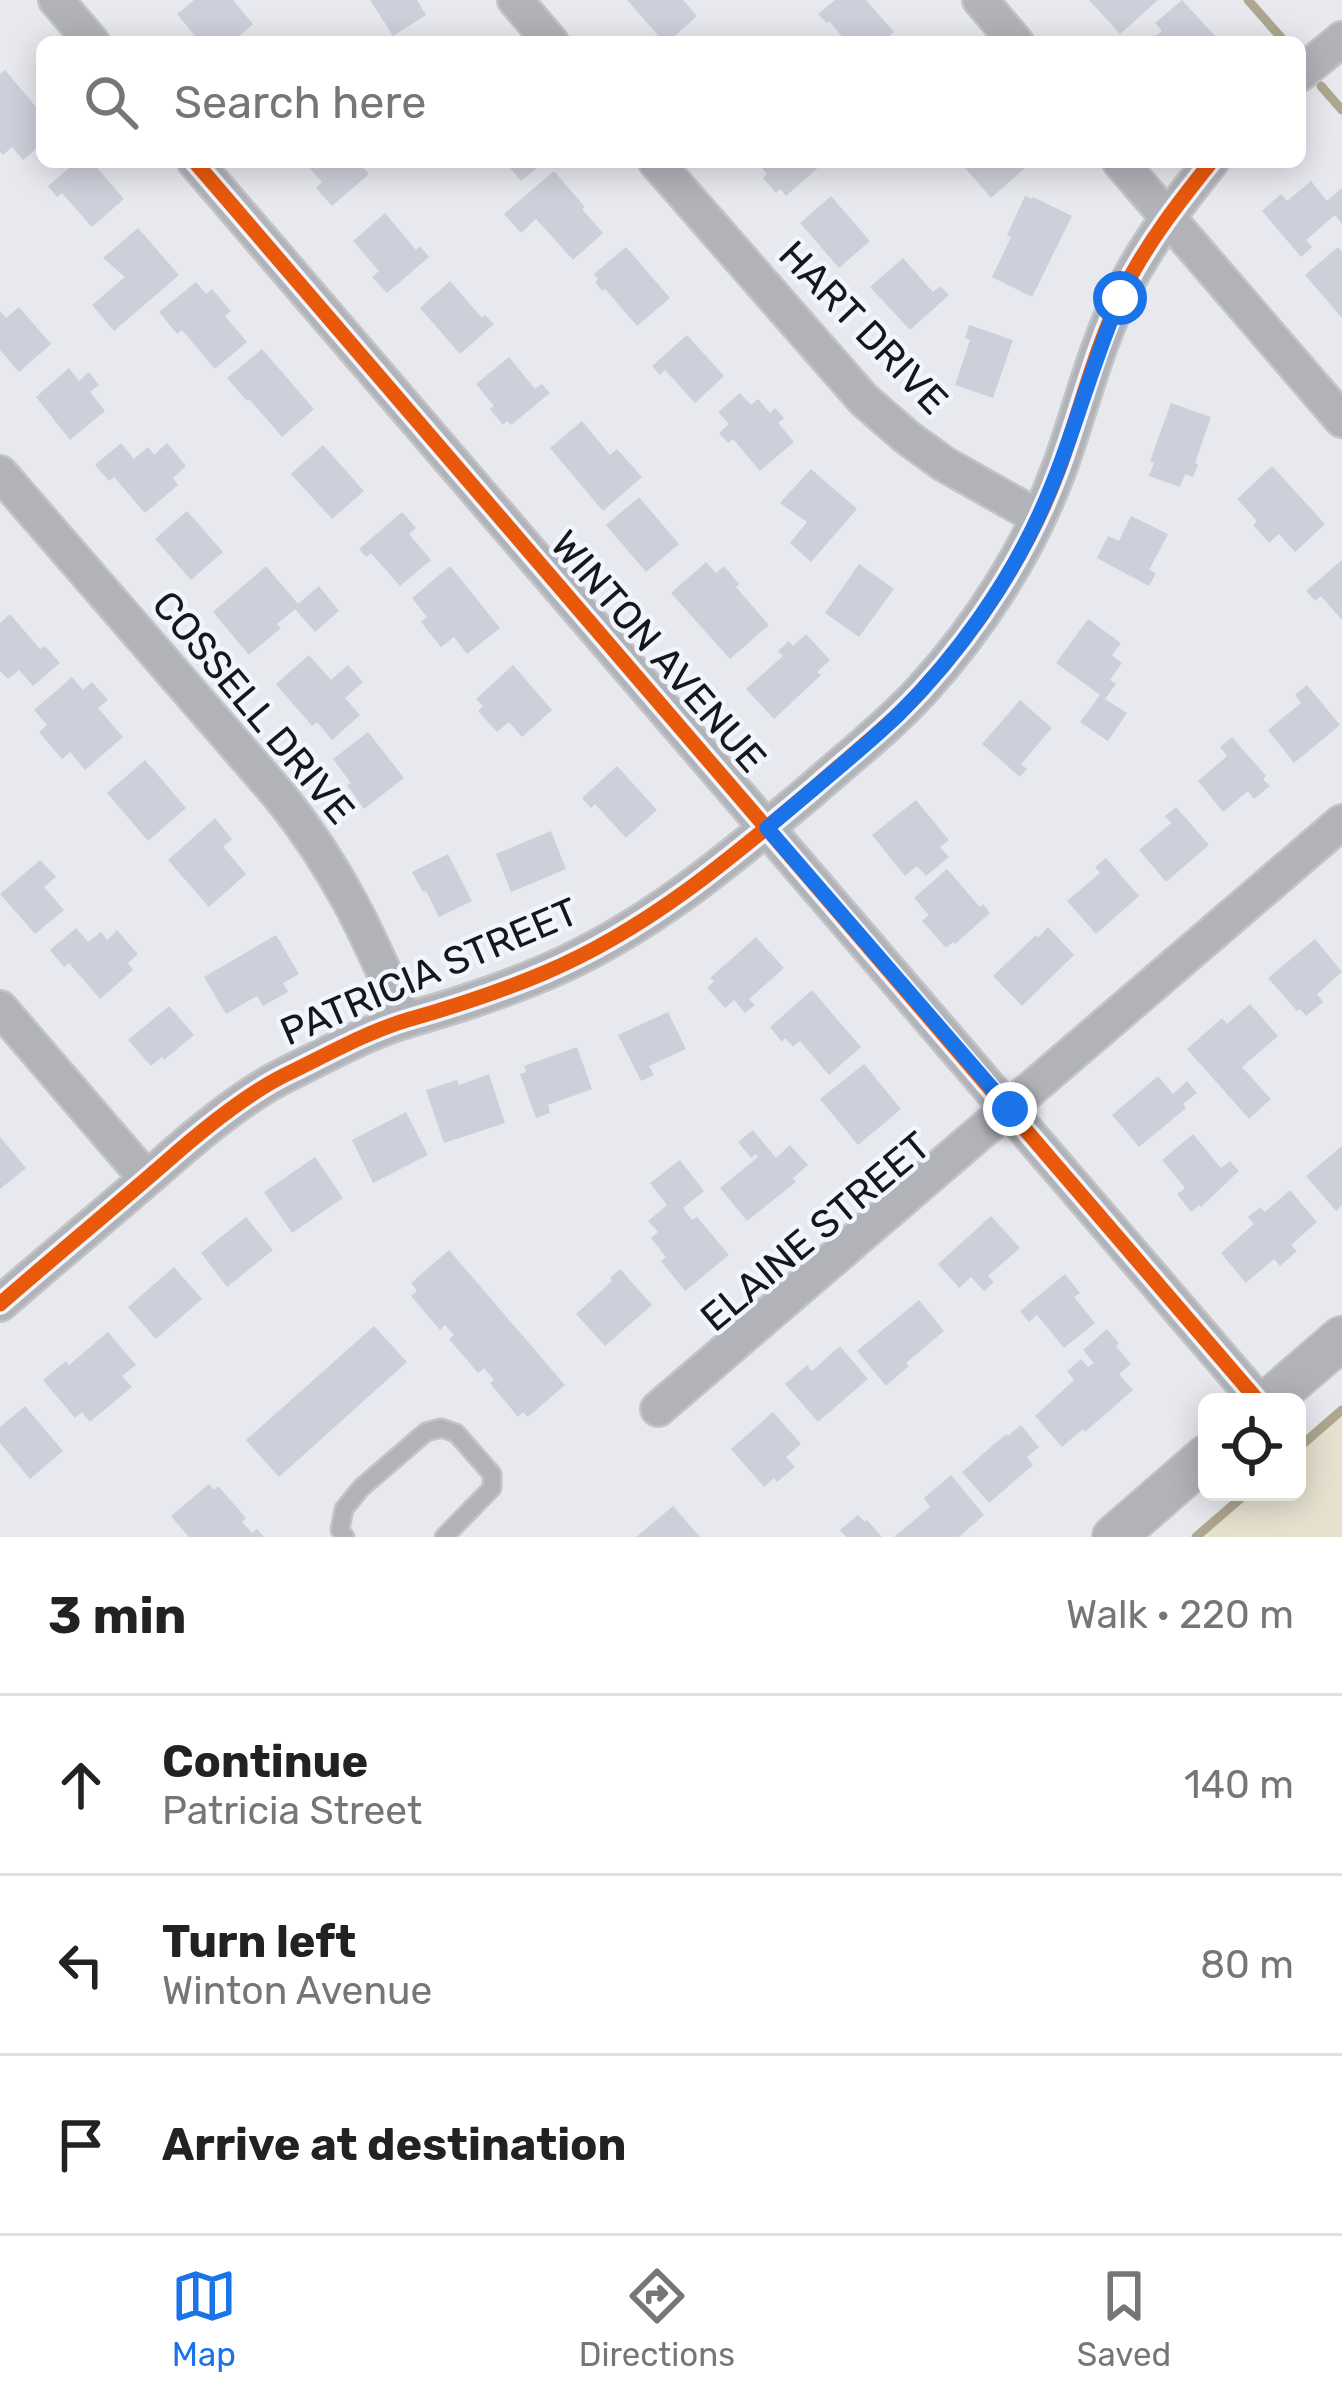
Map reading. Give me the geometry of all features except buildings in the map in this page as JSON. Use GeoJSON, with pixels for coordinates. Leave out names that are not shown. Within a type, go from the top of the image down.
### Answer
{"type":"FeatureCollection","features":[{"type":"Feature","properties":{"kind":"street"},"geometry":{"type":"LineString","coordinates":[[56,0],[87,36]]}},
{"type":"Feature","properties":{"kind":"street"},"geometry":{"type":"LineString","coordinates":[[515,0],[546,36]]}},
{"type":"Feature","properties":{"kind":"street"},"geometry":{"type":"LineString","coordinates":[[980,0],[1011,36]]}},
{"type":"Feature","properties":{"kind":"street"},"geometry":{"type":"LineString","coordinates":[[1306,69],[1342,39]]}},
{"type":"Feature","properties":{"kind":"street","name":"WINTON AVENUE"},"geometry":{"type":"LineString","coordinates":[[200,168],[1256,1393]]}},
{"type":"Feature","properties":{"kind":"street","name":"HART DRIVE"},"geometry":{"type":"LineString","coordinates":[[661,168],[875,410],[944,464],[1038,517]]}},
{"type":"Feature","properties":{"kind":"street"},"geometry":{"type":"LineString","coordinates":[[1125,168],[1342,420]]}},
{"type":"Feature","properties":{"kind":"street","name":"PATRICIA STREET"},"geometry":{"type":"LineString","coordinates":[[0,1304],[180,1148],[264,1087],[329,1052],[504,989],[638,925],[767,828],[881,730],[920,692],[994,595],[1059,469],[1120,298],[1168,217],[1206,168]]}},
{"type":"Feature","properties":{"kind":"street","name":"COSSELL DRIVE"},"geometry":{"type":"LineString","coordinates":[[0,473],[316,842],[361,917],[405,1021]]}},
{"type":"Feature","properties":{"kind":"street","name":"ELAINE STREET"},"geometry":{"type":"LineString","coordinates":[[658,1408],[1342,822]]}},
{"type":"Feature","properties":{"kind":"street"},"geometry":{"type":"LineString","coordinates":[[0,1008],[146,1178]]}},
{"type":"Feature","properties":{"kind":"street"},"geometry":{"type":"LineString","coordinates":[[1275,1393],[1342,1338]]}},
{"type":"Feature","properties":{"kind":"street"},"geometry":{"type":"LineString","coordinates":[[1114,1537],[1198,1464]]}},
{"type":"Feature","properties":{"kind":"lane"},"geometry":{"type":"LineString","coordinates":[[345,1537],[340,1530],[344,1509],[361,1488],[426,1432],[441,1428],[456,1433],[492,1474],[492,1488],[444,1537]]}},
{"type":"Feature","properties":{"kind":"shaded area"},"geometry":{"type":"Polygon","coordinates":[[[1342,1411],[1342,1537],[1196,1537],[1238,1501],[1306,1501],[1306,1442],[1342,1411]]]}},
{"type":"Feature","properties":{"kind":"waterway"},"geometry":{"type":"LineString","coordinates":[[1248,0],[1280,36]]}},
{"type":"Feature","properties":{"kind":"waterway"},"geometry":{"type":"LineString","coordinates":[[1321,86],[1342,110]]}},
{"type":"Feature","properties":{"kind":"waterway"},"geometry":{"type":"LineString","coordinates":[[1306,1441],[1342,1410]]}},
{"type":"Feature","properties":{"kind":"waterway"},"geometry":{"type":"LineString","coordinates":[[1196,1537],[1238,1501]]}},
{"type":"Feature","properties":{"kind":"cycle path"},"geometry":{"type":"LineString","coordinates":[[200,168],[1251,1393]]}},
{"type":"Feature","properties":{"kind":"cycle path"},"geometry":{"type":"LineString","coordinates":[[0,1304],[194,1138],[258,1090],[377,1031],[527,980],[617,936],[718,867],[895,717],[963,641],[1017,558],[1059,469],[1124,289],[1153,239],[1206,168]]}},
{"type":"Feature","properties":{"kind":"route"},"geometry":{"type":"LineString","coordinates":[[1010,1109],[767,828],[902,711],[994,595],[1025,544],[1059,469],[1120,298]]}}]}
